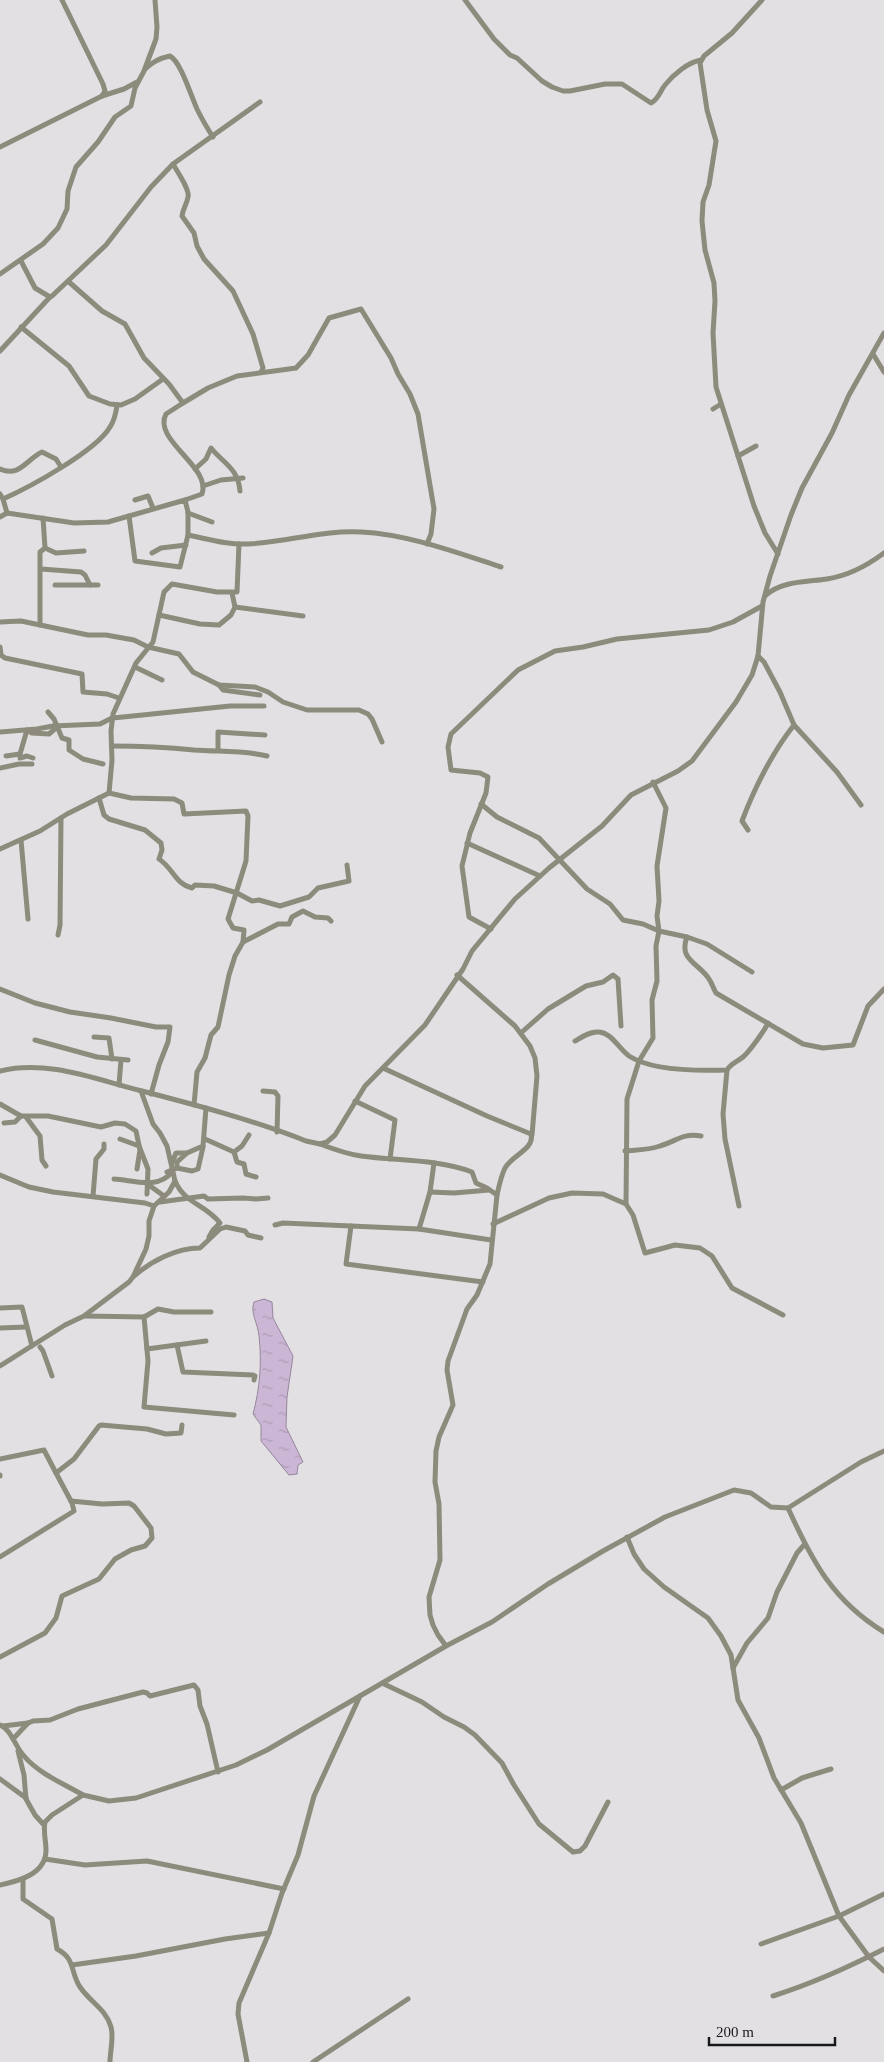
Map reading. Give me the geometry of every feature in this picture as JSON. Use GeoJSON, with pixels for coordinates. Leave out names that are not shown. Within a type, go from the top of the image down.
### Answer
{"type":"FeatureCollection","features":[{"type":"Feature","properties":{"kind":"street"},"geometry":{"type":"LineString","coordinates":[[62,0],[103,84],[105,92],[102,96]]}},
{"type":"Feature","properties":{"kind":"street"},"geometry":{"type":"LineString","coordinates":[[144,71],[157,32],[155,0]]}},
{"type":"Feature","properties":{"kind":"street"},"geometry":{"type":"LineString","coordinates":[[465,0],[494,39],[542,81],[563,91],[605,84],[622,84],[651,104],[659,96],[664,86],[675,76],[692,63],[701,60],[732,34],[762,0]]}},
{"type":"Feature","properties":{"kind":"street"},"geometry":{"type":"LineString","coordinates":[[0,274],[43,244],[58,228],[67,209],[68,191],[76,167],[98,142],[115,117],[131,106],[137,81],[153,62],[168,56],[173,57],[180,68],[197,109],[213,137]]}},
{"type":"Feature","properties":{"kind":"street"},"geometry":{"type":"LineString","coordinates":[[701,60],[700,74],[707,110],[716,140],[709,185],[703,202],[702,221],[705,250],[714,283],[716,387],[758,515],[778,554]]}},
{"type":"Feature","properties":{"kind":"street"},"geometry":{"type":"LineString","coordinates":[[0,147],[102,96],[124,89],[137,81]]}},
{"type":"Feature","properties":{"kind":"street"},"geometry":{"type":"LineString","coordinates":[[0,351],[50,297],[69,282],[106,246],[151,187],[173,164],[260,102]]}},
{"type":"Feature","properties":{"kind":"street"},"geometry":{"type":"LineString","coordinates":[[173,164],[188,190],[182,216],[194,233],[197,246],[204,259],[233,291],[253,334],[263,368],[261,372]]}},
{"type":"Feature","properties":{"kind":"street"},"geometry":{"type":"LineString","coordinates":[[21,261],[33,286],[50,297]]}},
{"type":"Feature","properties":{"kind":"street"},"geometry":{"type":"LineString","coordinates":[[69,282],[102,311],[125,324],[144,358],[183,403]]}},
{"type":"Feature","properties":{"kind":"street"},"geometry":{"type":"LineString","coordinates":[[0,517],[7,513],[74,522],[108,522],[202,494],[203,486],[195,469],[168,437],[163,426],[166,414],[228,379],[244,374],[296,368],[308,355],[329,318],[361,309],[391,358],[418,414],[434,508],[431,534],[427,544]]}},
{"type":"Feature","properties":{"kind":"street"},"geometry":{"type":"LineString","coordinates":[[21,327],[69,366],[89,396],[117,405],[135,399],[163,378]]}},
{"type":"Feature","properties":{"kind":"street"},"geometry":{"type":"LineString","coordinates":[[320,1144],[327,1142],[335,1136],[365,1086],[425,1025],[472,950],[515,899],[540,876],[602,826],[631,795],[653,782],[678,771],[692,761],[736,702],[752,675],[758,656],[764,596],[802,488],[884,332]]}},
{"type":"Feature","properties":{"kind":"street"},"geometry":{"type":"LineString","coordinates":[[873,354],[884,372]]}},
{"type":"Feature","properties":{"kind":"street"},"geometry":{"type":"LineString","coordinates":[[713,409],[721,404]]}},
{"type":"Feature","properties":{"kind":"street"},"geometry":{"type":"LineString","coordinates":[[7,513],[2,497],[61,467],[80,454],[109,429],[117,405]]}},
{"type":"Feature","properties":{"kind":"street"},"geometry":{"type":"LineString","coordinates":[[738,456],[756,446]]}},
{"type":"Feature","properties":{"kind":"street"},"geometry":{"type":"LineString","coordinates":[[195,469],[206,459],[211,448],[219,459],[230,465],[240,491]]}},
{"type":"Feature","properties":{"kind":"street"},"geometry":{"type":"LineString","coordinates":[[0,469],[6,472],[19,470],[34,456],[42,452],[56,459],[61,467]]}},
{"type":"Feature","properties":{"kind":"street"},"geometry":{"type":"LineString","coordinates":[[203,486],[221,480],[244,478]]}},
{"type":"Feature","properties":{"kind":"street"},"geometry":{"type":"LineString","coordinates":[[135,500],[148,496],[151,490]]}},
{"type":"Feature","properties":{"kind":"street"},"geometry":{"type":"LineString","coordinates":[[148,496],[153,508]]}},
{"type":"Feature","properties":{"kind":"street"},"geometry":{"type":"LineString","coordinates":[[129,516],[135,561],[180,567],[188,535],[188,514],[185,500]]}},
{"type":"Feature","properties":{"kind":"street"},"geometry":{"type":"LineString","coordinates":[[188,514],[212,522]]}},
{"type":"Feature","properties":{"kind":"street"},"geometry":{"type":"LineString","coordinates":[[43,518],[45,548]]}},
{"type":"Feature","properties":{"kind":"street"},"geometry":{"type":"LineString","coordinates":[[188,535],[226,544],[239,544],[356,532],[427,544],[501,568]]}},
{"type":"Feature","properties":{"kind":"street"},"geometry":{"type":"LineString","coordinates":[[109,793],[112,718],[119,698],[135,667],[148,646],[153,642],[164,592],[172,584],[232,593],[237,592],[239,544]]}},
{"type":"Feature","properties":{"kind":"street"},"geometry":{"type":"LineString","coordinates":[[152,553],[161,548],[186,545]]}},
{"type":"Feature","properties":{"kind":"street"},"geometry":{"type":"LineString","coordinates":[[45,548],[56,553],[84,551]]}},
{"type":"Feature","properties":{"kind":"street"},"geometry":{"type":"LineString","coordinates":[[40,625],[40,552],[45,548]]}},
{"type":"Feature","properties":{"kind":"street"},"geometry":{"type":"LineString","coordinates":[[764,596],[771,590],[781,586],[837,576],[864,566],[884,553]]}},
{"type":"Feature","properties":{"kind":"street"},"geometry":{"type":"LineString","coordinates":[[40,569],[81,572],[85,575],[90,585]]}},
{"type":"Feature","properties":{"kind":"street"},"geometry":{"type":"LineString","coordinates":[[55,585],[98,585]]}},
{"type":"Feature","properties":{"kind":"street"},"geometry":{"type":"LineString","coordinates":[[158,615],[200,624],[219,624],[230,615],[235,607],[232,593]]}},
{"type":"Feature","properties":{"kind":"street"},"geometry":{"type":"LineString","coordinates":[[491,929],[467,914],[462,866],[467,843],[487,787],[488,777],[480,773],[451,770],[448,747],[449,737],[470,714],[518,670],[562,648],[583,647],[617,639],[709,630],[733,622],[762,606]]}},
{"type":"Feature","properties":{"kind":"street"},"geometry":{"type":"LineString","coordinates":[[235,607],[303,616]]}},
{"type":"Feature","properties":{"kind":"street"},"geometry":{"type":"LineString","coordinates":[[0,622],[12,620],[88,635],[115,636],[134,640],[148,646],[179,654],[193,672],[219,685],[255,687],[268,692],[283,702],[307,710],[354,710],[364,712],[372,719],[382,742]]}},
{"type":"Feature","properties":{"kind":"street"},"geometry":{"type":"LineString","coordinates":[[0,647],[1,655],[5,658],[82,674],[83,692],[107,694],[119,698]]}},
{"type":"Feature","properties":{"kind":"street"},"geometry":{"type":"LineString","coordinates":[[758,656],[764,662],[780,692],[794,724],[837,772],[861,805]]}},
{"type":"Feature","properties":{"kind":"street"},"geometry":{"type":"LineString","coordinates":[[135,667],[162,680]]}},
{"type":"Feature","properties":{"kind":"street"},"geometry":{"type":"LineString","coordinates":[[219,685],[223,690],[260,695]]}},
{"type":"Feature","properties":{"kind":"street"},"geometry":{"type":"LineString","coordinates":[[0,732],[100,724],[112,718],[223,707],[264,706]]}},
{"type":"Feature","properties":{"kind":"street"},"geometry":{"type":"LineString","coordinates":[[48,712],[62,738],[69,740],[69,750],[83,759],[103,764]]}},
{"type":"Feature","properties":{"kind":"street"},"geometry":{"type":"LineString","coordinates":[[748,830],[742,821],[747,808],[784,738],[794,724]]}},
{"type":"Feature","properties":{"kind":"street"},"geometry":{"type":"LineString","coordinates":[[20,759],[27,730]]}},
{"type":"Feature","properties":{"kind":"street"},"geometry":{"type":"LineString","coordinates":[[218,750],[218,732],[265,735]]}},
{"type":"Feature","properties":{"kind":"street"},"geometry":{"type":"LineString","coordinates":[[112,746],[161,746],[244,751],[268,756]]}},
{"type":"Feature","properties":{"kind":"street"},"geometry":{"type":"LineString","coordinates":[[6,756],[20,759]]}},
{"type":"Feature","properties":{"kind":"street"},"geometry":{"type":"LineString","coordinates":[[0,768],[27,756],[33,761]]}},
{"type":"Feature","properties":{"kind":"street"},"geometry":{"type":"LineString","coordinates":[[653,782],[666,808],[657,866],[659,901],[657,916],[659,931],[656,946],[657,981],[653,989],[651,1008],[653,1034],[639,1061],[627,1099],[626,1204],[636,1223],[645,1253],[675,1245],[694,1247],[706,1251],[715,1261],[732,1288],[783,1315]]}},
{"type":"Feature","properties":{"kind":"street"},"geometry":{"type":"LineString","coordinates":[[0,849],[40,831],[109,793],[131,798],[168,798],[180,800],[184,814],[246,812],[248,816],[247,852],[237,893],[228,919],[232,928],[244,930],[243,942],[235,956],[229,975],[218,1027],[211,1034],[205,1058],[197,1072],[194,1104]]}},
{"type":"Feature","properties":{"kind":"street"},"geometry":{"type":"LineString","coordinates":[[99,798],[104,814],[109,819],[144,830],[161,843],[160,859],[165,863],[172,875],[184,886],[192,888],[195,885],[214,886],[237,893],[252,901],[259,900],[280,906],[309,897],[318,888],[349,882],[347,865]]}},
{"type":"Feature","properties":{"kind":"street"},"geometry":{"type":"LineString","coordinates":[[481,804],[497,817],[539,838],[561,859],[584,886],[610,904],[623,920],[639,923],[659,931],[687,937],[707,944],[721,954],[744,965],[752,972]]}},
{"type":"Feature","properties":{"kind":"street"},"geometry":{"type":"LineString","coordinates":[[58,935],[60,925],[61,818]]}},
{"type":"Feature","properties":{"kind":"street"},"geometry":{"type":"LineString","coordinates":[[21,840],[28,919]]}},
{"type":"Feature","properties":{"kind":"street"},"geometry":{"type":"LineString","coordinates":[[467,843],[540,876]]}},
{"type":"Feature","properties":{"kind":"street"},"geometry":{"type":"LineString","coordinates":[[243,942],[278,924],[289,924],[292,917],[303,911],[315,917],[331,920]]}},
{"type":"Feature","properties":{"kind":"street"},"geometry":{"type":"LineString","coordinates":[[687,937],[684,948],[686,954],[709,978],[716,993],[790,1038],[807,1046],[823,1048],[853,1045],[868,1006],[884,989]]}},
{"type":"Feature","properties":{"kind":"street"},"geometry":{"type":"LineString","coordinates":[[446,1646],[433,1625],[428,1605],[430,1591],[440,1560],[439,1504],[435,1482],[436,1451],[439,1437],[453,1405],[447,1370],[448,1361],[467,1309],[483,1282],[490,1264],[497,1195],[505,1167],[530,1142],[537,1069],[530,1046],[522,1032],[458,975]]}},
{"type":"Feature","properties":{"kind":"street"},"geometry":{"type":"LineString","coordinates":[[522,1032],[548,1009],[586,986],[603,982],[613,975],[618,979],[621,1026]]}},
{"type":"Feature","properties":{"kind":"street"},"geometry":{"type":"LineString","coordinates":[[0,989],[35,1003],[70,1012],[156,1027],[170,1027],[168,1042],[151,1094]]}},
{"type":"Feature","properties":{"kind":"street"},"geometry":{"type":"LineString","coordinates":[[739,1206],[725,1140],[722,1114],[726,1070],[730,1065],[743,1057],[765,1031],[768,1023]]}},
{"type":"Feature","properties":{"kind":"street"},"geometry":{"type":"LineString","coordinates":[[575,1041],[590,1033],[601,1032],[628,1055],[639,1061],[660,1067],[726,1070]]}},
{"type":"Feature","properties":{"kind":"street"},"geometry":{"type":"LineString","coordinates":[[94,1037],[109,1038],[112,1059]]}},
{"type":"Feature","properties":{"kind":"street"},"geometry":{"type":"LineString","coordinates":[[34,1040],[97,1057],[128,1060]]}},
{"type":"Feature","properties":{"kind":"street"},"geometry":{"type":"LineString","coordinates":[[119,1085],[122,1060]]}},
{"type":"Feature","properties":{"kind":"street"},"geometry":{"type":"LineString","coordinates":[[383,1068],[532,1135]]}},
{"type":"Feature","properties":{"kind":"street"},"geometry":{"type":"LineString","coordinates":[[0,1071],[54,1069],[194,1104],[354,1155],[456,1166],[472,1172],[476,1183],[497,1195]]}},
{"type":"Feature","properties":{"kind":"street"},"geometry":{"type":"LineString","coordinates":[[141,1091],[153,1124],[167,1146],[178,1189],[187,1199],[208,1209],[220,1223],[213,1230],[207,1242]]}},
{"type":"Feature","properties":{"kind":"street"},"geometry":{"type":"LineString","coordinates":[[263,1091],[275,1092],[278,1096],[277,1132]]}},
{"type":"Feature","properties":{"kind":"street"},"geometry":{"type":"LineString","coordinates":[[355,1101],[395,1120],[390,1159]]}},
{"type":"Feature","properties":{"kind":"street"},"geometry":{"type":"LineString","coordinates":[[0,1104],[24,1116],[40,1136],[42,1160],[46,1166]]}},
{"type":"Feature","properties":{"kind":"street"},"geometry":{"type":"LineString","coordinates":[[172,1171],[192,1171],[198,1169],[205,1139],[206,1108]]}},
{"type":"Feature","properties":{"kind":"street"},"geometry":{"type":"LineString","coordinates":[[4,1124],[14,1122],[24,1116],[48,1116],[101,1127],[115,1123],[125,1124],[136,1131],[140,1150],[137,1169]]}},
{"type":"Feature","properties":{"kind":"street"},"geometry":{"type":"LineString","coordinates":[[625,1152],[658,1147],[680,1136],[690,1134],[701,1136]]}},
{"type":"Feature","properties":{"kind":"street"},"geometry":{"type":"LineString","coordinates":[[234,1152],[242,1146],[249,1135]]}},
{"type":"Feature","properties":{"kind":"street"},"geometry":{"type":"LineString","coordinates":[[120,1139],[139,1146],[148,1170],[147,1194]]}},
{"type":"Feature","properties":{"kind":"street"},"geometry":{"type":"LineString","coordinates":[[205,1139],[234,1152],[237,1162],[244,1164],[246,1174],[256,1176]]}},
{"type":"Feature","properties":{"kind":"street"},"geometry":{"type":"LineString","coordinates":[[94,1196],[96,1159],[104,1149],[104,1144]]}},
{"type":"Feature","properties":{"kind":"street"},"geometry":{"type":"LineString","coordinates":[[114,1179],[146,1183],[166,1178],[177,1162],[187,1153],[203,1146]]}},
{"type":"Feature","properties":{"kind":"street"},"geometry":{"type":"LineString","coordinates":[[172,1163],[176,1153],[187,1153]]}},
{"type":"Feature","properties":{"kind":"street"},"geometry":{"type":"LineString","coordinates":[[419,1229],[430,1192],[434,1163]]}},
{"type":"Feature","properties":{"kind":"street"},"geometry":{"type":"LineString","coordinates":[[0,1177],[40,1189],[66,1194],[94,1196],[154,1206]]}},
{"type":"Feature","properties":{"kind":"street"},"geometry":{"type":"LineString","coordinates":[[133,1277],[150,1236],[149,1221],[154,1206],[169,1192],[175,1181]]}},
{"type":"Feature","properties":{"kind":"street"},"geometry":{"type":"LineString","coordinates":[[146,1183],[164,1196]]}},
{"type":"Feature","properties":{"kind":"street"},"geometry":{"type":"LineString","coordinates":[[430,1192],[454,1193],[490,1190]]}},
{"type":"Feature","properties":{"kind":"street"},"geometry":{"type":"LineString","coordinates":[[494,1224],[549,1198],[566,1194],[603,1194],[626,1204]]}},
{"type":"Feature","properties":{"kind":"street"},"geometry":{"type":"LineString","coordinates":[[160,1202],[204,1196],[208,1199],[243,1198],[256,1200],[268,1198]]}},
{"type":"Feature","properties":{"kind":"street"},"geometry":{"type":"LineString","coordinates":[[275,1224],[419,1229],[491,1240]]}},
{"type":"Feature","properties":{"kind":"street"},"geometry":{"type":"LineString","coordinates":[[351,1226],[346,1264],[483,1282]]}},
{"type":"Feature","properties":{"kind":"street"},"geometry":{"type":"LineString","coordinates":[[0,1366],[65,1325],[84,1316],[159,1259],[178,1251],[200,1248],[220,1229],[226,1227],[245,1231],[248,1235],[261,1238]]}},
{"type":"Feature","properties":{"kind":"street"},"geometry":{"type":"LineString","coordinates":[[0,1308],[22,1307],[26,1327],[36,1345],[43,1351],[52,1376]]}},
{"type":"Feature","properties":{"kind":"street"},"geometry":{"type":"LineString","coordinates":[[84,1316],[144,1317],[158,1309],[174,1312],[211,1312]]}},
{"type":"Feature","properties":{"kind":"street"},"geometry":{"type":"LineString","coordinates":[[144,1317],[148,1349],[144,1407],[234,1415]]}},
{"type":"Feature","properties":{"kind":"street"},"geometry":{"type":"LineString","coordinates":[[0,1328],[26,1327]]}},
{"type":"Feature","properties":{"kind":"street"},"geometry":{"type":"LineString","coordinates":[[148,1349],[206,1341]]}},
{"type":"Feature","properties":{"kind":"street"},"geometry":{"type":"LineString","coordinates":[[177,1345],[183,1372],[253,1374],[255,1376],[254,1380]]}},
{"type":"Feature","properties":{"kind":"street"},"geometry":{"type":"LineString","coordinates":[[56,1473],[74,1459],[101,1425],[147,1429],[166,1434],[181,1433],[182,1425]]}},
{"type":"Feature","properties":{"kind":"street"},"geometry":{"type":"LineString","coordinates":[[0,1459],[44,1450],[74,1509],[72,1513],[0,1557]]}},
{"type":"Feature","properties":{"kind":"street"},"geometry":{"type":"LineString","coordinates":[[1,1725],[30,1762],[83,1796],[109,1800],[129,1799],[160,1791],[218,1772],[261,1754],[446,1646],[492,1622],[548,1584],[627,1537],[665,1517],[734,1490],[751,1493],[771,1507],[788,1508],[861,1462],[884,1451]]}},
{"type":"Feature","properties":{"kind":"street"},"geometry":{"type":"LineString","coordinates":[[0,1657],[45,1633],[56,1618],[62,1596],[99,1579],[115,1559],[145,1546],[152,1538],[152,1528],[134,1506],[129,1503],[102,1504],[71,1501]]}},
{"type":"Feature","properties":{"kind":"street"},"geometry":{"type":"LineString","coordinates":[[788,1508],[804,1545],[817,1567],[846,1603],[868,1622],[884,1632]]}},
{"type":"Feature","properties":{"kind":"street"},"geometry":{"type":"LineString","coordinates":[[627,1537],[634,1554],[644,1569],[664,1587],[701,1612],[713,1624],[729,1649],[738,1700],[759,1738],[770,1770],[801,1822],[839,1916],[870,1957],[884,1971]]}},
{"type":"Feature","properties":{"kind":"street"},"geometry":{"type":"LineString","coordinates":[[733,1669],[747,1643],[768,1618],[777,1592],[797,1553],[804,1545]]}},
{"type":"Feature","properties":{"kind":"street"},"geometry":{"type":"LineString","coordinates":[[382,1683],[422,1702],[444,1717],[464,1726],[500,1760],[539,1824],[573,1852],[580,1851],[585,1846],[608,1802]]}},
{"type":"Feature","properties":{"kind":"street"},"geometry":{"type":"LineString","coordinates":[[1,1725],[50,1720],[84,1708],[142,1692],[148,1692],[150,1696],[194,1685],[207,1724],[218,1772]]}},
{"type":"Feature","properties":{"kind":"street"},"geometry":{"type":"LineString","coordinates":[[247,2062],[238,2014],[239,2003],[269,1933],[298,1855],[314,1796],[360,1696]]}},
{"type":"Feature","properties":{"kind":"street"},"geometry":{"type":"LineString","coordinates":[[13,1739],[28,1723]]}},
{"type":"Feature","properties":{"kind":"street"},"geometry":{"type":"LineString","coordinates":[[0,1885],[23,1880],[39,1868],[45,1859],[44,1825],[26,1798],[24,1775],[17,1746]]}},
{"type":"Feature","properties":{"kind":"street"},"geometry":{"type":"LineString","coordinates":[[781,1790],[802,1778],[831,1768]]}},
{"type":"Feature","properties":{"kind":"street"},"geometry":{"type":"LineString","coordinates":[[0,1779],[26,1798]]}},
{"type":"Feature","properties":{"kind":"street"},"geometry":{"type":"LineString","coordinates":[[44,1825],[52,1815],[83,1796]]}},
{"type":"Feature","properties":{"kind":"street"},"geometry":{"type":"LineString","coordinates":[[45,1859],[85,1865],[147,1861],[284,1889]]}},
{"type":"Feature","properties":{"kind":"street"},"geometry":{"type":"LineString","coordinates":[[23,1880],[23,1899],[52,1919],[56,1947],[68,1956],[82,1989],[100,2006],[108,2019],[112,2033],[110,2062]]}},
{"type":"Feature","properties":{"kind":"street"},"geometry":{"type":"LineString","coordinates":[[761,1944],[839,1916],[884,1894]]}},
{"type":"Feature","properties":{"kind":"street"},"geometry":{"type":"LineString","coordinates":[[72,1965],[269,1933]]}},
{"type":"Feature","properties":{"kind":"street"},"geometry":{"type":"LineString","coordinates":[[773,1996],[801,1987],[884,1949]]}},
{"type":"Feature","properties":{"kind":"street"},"geometry":{"type":"LineString","coordinates":[[313,2062],[408,1999]]}},
{"type":"Feature","properties":{"kind":"water"},"geometry":{"type":"Polygon","coordinates":[[[264,1299],[272,1302],[273,1318],[293,1356],[287,1397],[286,1427],[303,1462],[298,1465],[297,1474],[289,1475],[261,1441],[261,1425],[253,1414],[259,1385],[260,1356],[253,1306],[254,1302],[264,1299]]]}}]}
